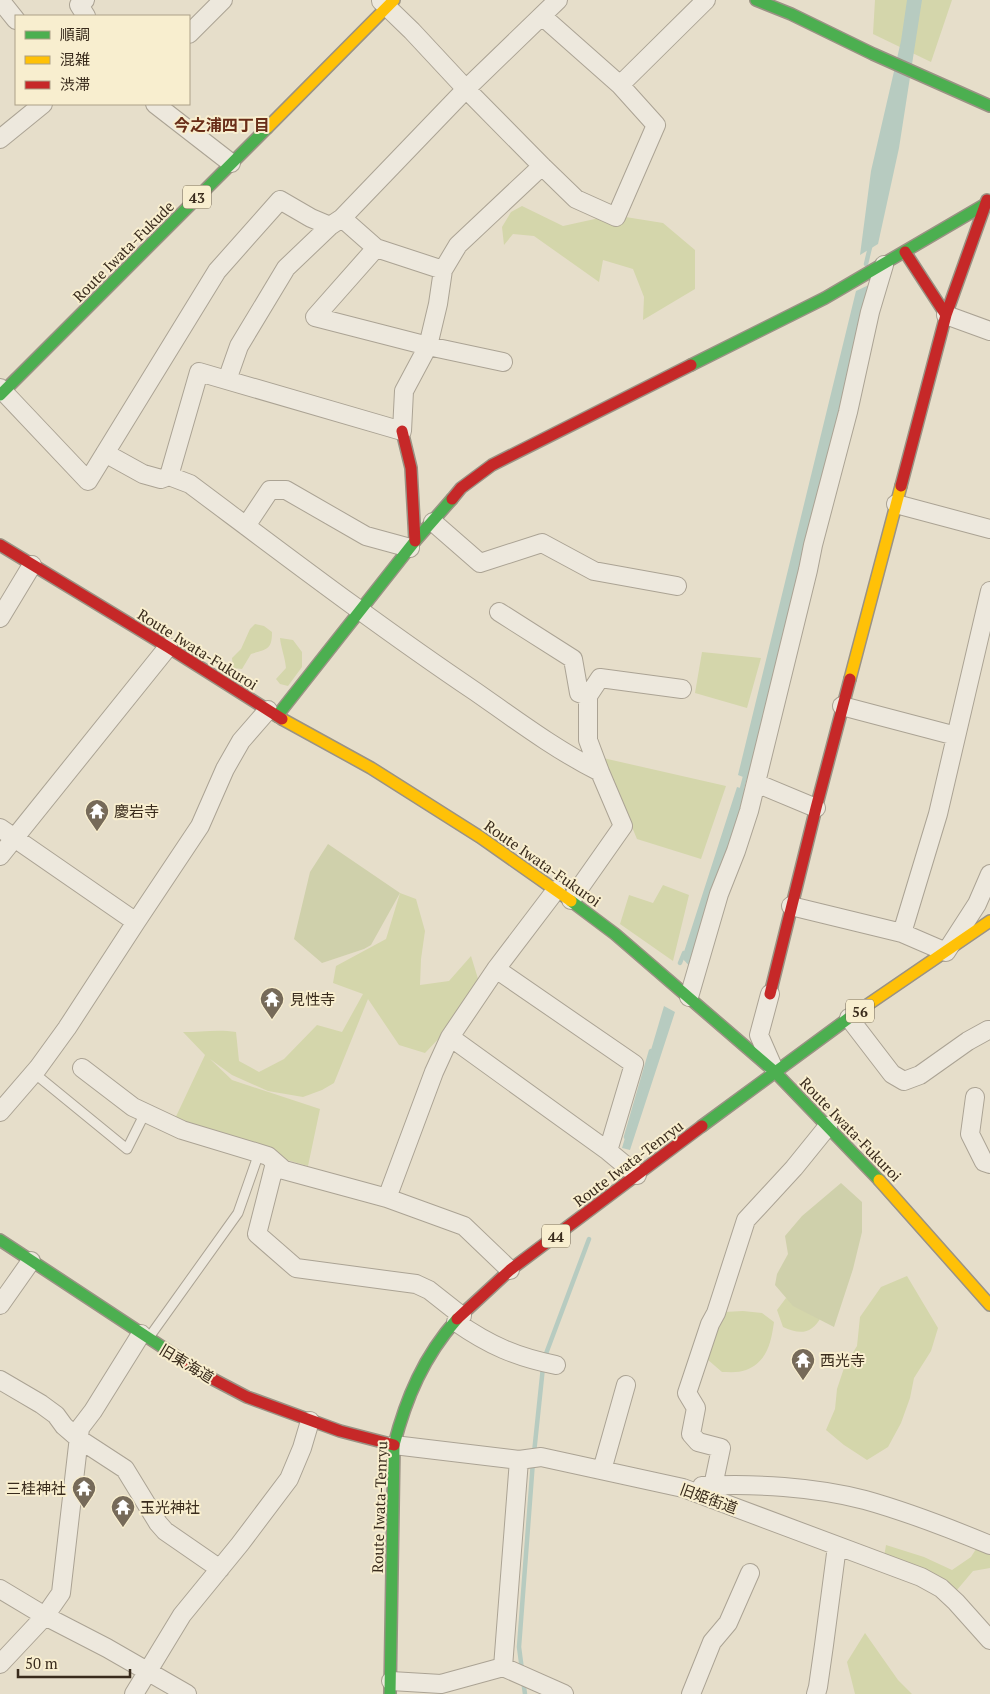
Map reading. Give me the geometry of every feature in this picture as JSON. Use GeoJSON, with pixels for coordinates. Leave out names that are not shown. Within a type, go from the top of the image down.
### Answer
{"type":"FeatureCollection","features":[{"type":"Feature","properties":{"kind":"main road"},"geometry":{"type":"LineString","coordinates":[[756,0],[791,14],[990,106]]}},
{"type":"Feature","properties":{"kind":"main road","name":"Route Iwata-Fukude"},"geometry":{"type":"LineString","coordinates":[[1,392],[231,163],[386,2]]}},
{"type":"Feature","properties":{"kind":"main road"},"geometry":{"type":"LineString","coordinates":[[272,713],[361,610],[461,488],[492,465],[825,298],[905,252],[987,200]]}},
{"type":"Feature","properties":{"kind":"main road"},"geometry":{"type":"LineString","coordinates":[[770,994],[842,706],[946,315],[987,200]]}},
{"type":"Feature","properties":{"kind":"main road"},"geometry":{"type":"LineString","coordinates":[[905,252],[946,315]]}},
{"type":"Feature","properties":{"kind":"main road"},"geometry":{"type":"LineString","coordinates":[[402,431],[411,468],[413,545]]}},
{"type":"Feature","properties":{"kind":"main road","name":"Route Iwata-Fukuroi"},"geometry":{"type":"LineString","coordinates":[[0,546],[168,647],[272,713],[380,774],[480,837],[571,900],[690,997],[775,1072],[909,1212],[990,1305]]}},
{"type":"Feature","properties":{"kind":"main road","name":"56"},"geometry":{"type":"LineString","coordinates":[[775,1072],[849,1018],[990,921]]}},
{"type":"Feature","properties":{"kind":"main road","name":"Route Iwata-Tenryu"},"geometry":{"type":"LineString","coordinates":[[390,1688],[394,1445],[400,1418],[420,1370],[433,1350],[459,1319],[510,1270],[775,1072]]}},
{"type":"Feature","properties":{"kind":"main road","name":"旧東海道"},"geometry":{"type":"LineString","coordinates":[[0,1240],[205,1375],[247,1396],[310,1421],[340,1432],[394,1445]]}},
{"type":"Feature","properties":{"kind":"street"},"geometry":{"type":"LineString","coordinates":[[0,0],[15,19]]}},
{"type":"Feature","properties":{"kind":"street"},"geometry":{"type":"LineString","coordinates":[[85,0],[79,5],[85,15]]}},
{"type":"Feature","properties":{"kind":"street"},"geometry":{"type":"LineString","coordinates":[[190,33],[223,0]]}},
{"type":"Feature","properties":{"kind":"street"},"geometry":{"type":"LineString","coordinates":[[227,380],[239,346],[286,268],[336,222],[466,89],[558,0]]}},
{"type":"Feature","properties":{"kind":"street"},"geometry":{"type":"LineString","coordinates":[[620,85],[706,0]]}},
{"type":"Feature","properties":{"kind":"street"},"geometry":{"type":"LineString","coordinates":[[386,2],[466,89],[576,198],[616,217],[656,125],[620,85],[542,16]]}},
{"type":"Feature","properties":{"kind":"street"},"geometry":{"type":"LineString","coordinates":[[2,132],[42,105]]}},
{"type":"Feature","properties":{"kind":"street"},"geometry":{"type":"LineString","coordinates":[[156,105],[231,163]]}},
{"type":"Feature","properties":{"kind":"street"},"geometry":{"type":"LineString","coordinates":[[169,476],[199,372],[402,431],[404,391],[428,346],[438,304],[443,270],[458,245],[542,166]]}},
{"type":"Feature","properties":{"kind":"street"},"geometry":{"type":"LineString","coordinates":[[1,392],[88,481],[217,271],[280,200],[311,218],[336,222],[376,248],[443,270]]}},
{"type":"Feature","properties":{"kind":"street"},"geometry":{"type":"LineString","coordinates":[[376,248],[315,317],[428,346],[503,362]]}},
{"type":"Feature","properties":{"kind":"street"},"geometry":{"type":"LineString","coordinates":[[690,997],[719,894],[736,851],[756,783],[813,545],[848,412],[881,266]]}},
{"type":"Feature","properties":{"kind":"street"},"geometry":{"type":"LineString","coordinates":[[946,315],[990,331]]}},
{"type":"Feature","properties":{"kind":"street"},"geometry":{"type":"LineString","coordinates":[[106,452],[143,474],[162,479],[169,476],[190,484],[326,587],[361,610],[437,666],[575,760],[600,772]]}},
{"type":"Feature","properties":{"kind":"street"},"geometry":{"type":"LineString","coordinates":[[246,526],[270,490],[286,490],[366,536],[413,545]]}},
{"type":"Feature","properties":{"kind":"street"},"geometry":{"type":"LineString","coordinates":[[896,504],[990,529]]}},
{"type":"Feature","properties":{"kind":"street"},"geometry":{"type":"LineString","coordinates":[[433,522],[480,563],[542,543],[594,571],[677,586]]}},
{"type":"Feature","properties":{"kind":"street"},"geometry":{"type":"LineString","coordinates":[[0,618],[32,565]]}},
{"type":"Feature","properties":{"kind":"street"},"geometry":{"type":"LineString","coordinates":[[902,933],[938,814],[990,591]]}},
{"type":"Feature","properties":{"kind":"street"},"geometry":{"type":"LineString","coordinates":[[499,612],[573,658],[579,693],[588,696]]}},
{"type":"Feature","properties":{"kind":"street"},"geometry":{"type":"LineString","coordinates":[[0,856],[168,647]]}},
{"type":"Feature","properties":{"kind":"street"},"geometry":{"type":"LineString","coordinates":[[571,900],[623,826],[588,740],[588,696],[600,678],[682,689]]}},
{"type":"Feature","properties":{"kind":"street"},"geometry":{"type":"LineString","coordinates":[[842,706],[956,736]]}},
{"type":"Feature","properties":{"kind":"street"},"geometry":{"type":"LineString","coordinates":[[0,1112],[34,1073],[67,1028],[200,826],[225,769],[241,741],[272,713]]}},
{"type":"Feature","properties":{"kind":"street"},"geometry":{"type":"LineString","coordinates":[[756,783],[816,808]]}},
{"type":"Feature","properties":{"kind":"street"},"geometry":{"type":"LineString","coordinates":[[0,828],[136,922]]}},
{"type":"Feature","properties":{"kind":"street"},"geometry":{"type":"LineString","coordinates":[[791,906],[902,933],[946,952],[976,904],[990,874]]}},
{"type":"Feature","properties":{"kind":"street"},"geometry":{"type":"LineString","coordinates":[[387,1198],[434,1072],[450,1037],[496,970],[556,890]]}},
{"type":"Feature","properties":{"kind":"street"},"geometry":{"type":"LineString","coordinates":[[496,970],[634,1064],[608,1151]]}},
{"type":"Feature","properties":{"kind":"street"},"geometry":{"type":"LineString","coordinates":[[770,994],[759,1035],[775,1072]]}},
{"type":"Feature","properties":{"kind":"street"},"geometry":{"type":"LineString","coordinates":[[849,1018],[892,1074],[904,1081],[920,1075],[968,1040],[990,1030]]}},
{"type":"Feature","properties":{"kind":"street"},"geometry":{"type":"LineString","coordinates":[[450,1037],[608,1151],[637,1175]]}},
{"type":"Feature","properties":{"kind":"street"},"geometry":{"type":"LineString","coordinates":[[82,1068],[133,1107],[182,1130],[268,1156],[284,1170],[387,1198],[464,1226],[510,1270]]}},
{"type":"Feature","properties":{"kind":"street"},"geometry":{"type":"LineString","coordinates":[[976,1097],[970,1134],[984,1162],[990,1164]]}},
{"type":"Feature","properties":{"kind":"street"},"geometry":{"type":"LineString","coordinates":[[713,1486],[721,1448],[698,1442],[691,1434],[696,1408],[688,1393],[690,1385],[746,1220],[794,1168],[828,1126]]}},
{"type":"Feature","properties":{"kind":"street"},"geometry":{"type":"LineString","coordinates":[[275,1162],[257,1234],[296,1268],[416,1284],[429,1290],[480,1339],[532,1360],[556,1365]]}},
{"type":"Feature","properties":{"kind":"street"},"geometry":{"type":"LineString","coordinates":[[0,1305],[31,1261]]}},
{"type":"Feature","properties":{"kind":"street"},"geometry":{"type":"LineString","coordinates":[[0,1664],[45,1616],[61,1593],[80,1428],[145,1336]]}},
{"type":"Feature","properties":{"kind":"street"},"geometry":{"type":"LineString","coordinates":[[0,1380],[41,1404],[79,1439],[125,1469],[158,1523],[165,1531],[220,1569]]}},
{"type":"Feature","properties":{"kind":"street"},"geometry":{"type":"LineString","coordinates":[[602,1470],[626,1385]]}},
{"type":"Feature","properties":{"kind":"street"},"geometry":{"type":"LineString","coordinates":[[134,1694],[182,1615],[289,1479],[302,1448],[310,1421]]}},
{"type":"Feature","properties":{"kind":"street","name":"旧姫街道"},"geometry":{"type":"LineString","coordinates":[[394,1445],[519,1460],[541,1457],[683,1488],[921,1577],[940,1588],[956,1602],[990,1640]]}},
{"type":"Feature","properties":{"kind":"street"},"geometry":{"type":"LineString","coordinates":[[503,1667],[519,1460]]}},
{"type":"Feature","properties":{"kind":"street"},"geometry":{"type":"LineString","coordinates":[[683,1488],[734,1484],[806,1490],[863,1500],[928,1520],[990,1545]]}},
{"type":"Feature","properties":{"kind":"street"},"geometry":{"type":"LineString","coordinates":[[816,1694],[837,1546]]}},
{"type":"Feature","properties":{"kind":"street"},"geometry":{"type":"LineString","coordinates":[[691,1694],[712,1642],[728,1623],[750,1574]]}},
{"type":"Feature","properties":{"kind":"street"},"geometry":{"type":"LineString","coordinates":[[0,1589],[45,1616],[107,1648],[187,1694]]}},
{"type":"Feature","properties":{"kind":"street"},"geometry":{"type":"LineString","coordinates":[[390,1688],[441,1684],[503,1667],[564,1694]]}},
{"type":"Feature","properties":{"kind":"lane"},"geometry":{"type":"LineString","coordinates":[[34,1073],[127,1149],[146,1113]]}},
{"type":"Feature","properties":{"kind":"lane"},"geometry":{"type":"LineString","coordinates":[[145,1336],[238,1213],[258,1153]]}},
{"type":"Feature","properties":{"kind":"green space"},"geometry":{"type":"Polygon","coordinates":[[[875,0],[952,0],[931,62],[873,34],[875,0]]]}},
{"type":"Feature","properties":{"kind":"green space"},"geometry":{"type":"Polygon","coordinates":[[[522,206],[563,226],[613,215],[663,223],[695,250],[695,289],[643,320],[644,297],[633,269],[603,260],[599,282],[534,236],[513,234],[504,245],[502,227],[511,212],[522,206]]]}},
{"type":"Feature","properties":{"kind":"green space"},"geometry":{"type":"Polygon","coordinates":[[[255,624],[264,626],[272,632],[270,646],[265,650],[251,654],[242,669],[233,668],[232,658],[241,649],[250,629],[255,624]]]}},
{"type":"Feature","properties":{"kind":"green space"},"geometry":{"type":"Polygon","coordinates":[[[280,638],[293,640],[302,652],[302,667],[288,686],[280,684],[276,679],[286,668],[280,638]]]}},
{"type":"Feature","properties":{"kind":"green space"},"geometry":{"type":"Polygon","coordinates":[[[702,652],[761,658],[747,708],[695,693],[702,652]]]}},
{"type":"Feature","properties":{"kind":"green space"},"geometry":{"type":"Polygon","coordinates":[[[603,758],[726,786],[701,859],[637,839],[603,758]]]}},
{"type":"Feature","properties":{"kind":"green space"},"geometry":{"type":"Polygon","coordinates":[[[328,844],[400,893],[371,945],[322,963],[294,939],[310,872],[328,844]]]}},
{"type":"Feature","properties":{"kind":"green space"},"geometry":{"type":"Polygon","coordinates":[[[663,885],[689,895],[673,961],[620,924],[629,895],[653,903],[663,885]]]}},
{"type":"Feature","properties":{"kind":"green space"},"geometry":{"type":"Polygon","coordinates":[[[400,893],[416,899],[425,931],[420,985],[449,981],[471,956],[479,982],[446,1031],[425,1053],[399,1045],[368,999],[334,1083],[322,1090],[303,1097],[268,1091],[232,1075],[210,1059],[232,1080],[320,1109],[308,1166],[172,1125],[205,1055],[183,1032],[236,1032],[239,1061],[259,1072],[284,1059],[317,1025],[342,1032],[363,994],[333,983],[336,966],[386,939],[400,893]]]}},
{"type":"Feature","properties":{"kind":"green space"},"geometry":{"type":"Polygon","coordinates":[[[841,1183],[862,1202],[862,1232],[853,1269],[834,1327],[793,1306],[775,1285],[777,1274],[788,1254],[785,1236],[802,1216],[841,1183]]]}},
{"type":"Feature","properties":{"kind":"green space"},"geometry":{"type":"Polygon","coordinates":[[[907,1276],[938,1328],[931,1351],[914,1378],[910,1398],[901,1423],[888,1447],[867,1460],[826,1430],[835,1409],[837,1389],[845,1365],[857,1346],[860,1317],[881,1287],[907,1276]]]}},
{"type":"Feature","properties":{"kind":"green space"},"geometry":{"type":"Polygon","coordinates":[[[786,1298],[806,1307],[821,1317],[814,1327],[800,1332],[783,1327],[777,1310],[786,1298]]]}},
{"type":"Feature","properties":{"kind":"green space"},"geometry":{"type":"Polygon","coordinates":[[[724,1312],[762,1313],[774,1322],[767,1351],[753,1367],[740,1372],[722,1372],[700,1353],[724,1312]]]}},
{"type":"Feature","properties":{"kind":"green space"},"geometry":{"type":"Polygon","coordinates":[[[886,1545],[924,1557],[952,1570],[971,1557],[976,1549],[990,1551],[990,1568],[973,1571],[951,1597],[884,1557],[886,1545]]]}},
{"type":"Feature","properties":{"kind":"green space"},"geometry":{"type":"Polygon","coordinates":[[[865,1633],[898,1680],[912,1694],[855,1694],[847,1662],[865,1633]]]}},
{"type":"Feature","properties":{"kind":"shaded area"},"geometry":{"type":"Polygon","coordinates":[[[907,0],[922,0],[899,148],[878,244],[860,255],[871,171],[901,41],[907,0]]]}},
{"type":"Feature","properties":{"kind":"shaded area"},"geometry":{"type":"Polygon","coordinates":[[[871,284],[751,780],[738,775],[856,291],[871,284]]]}},
{"type":"Feature","properties":{"kind":"shaded area"},"geometry":{"type":"Polygon","coordinates":[[[737,787],[753,792],[693,970],[682,958],[737,787]]]}},
{"type":"Feature","properties":{"kind":"shaded area"},"geometry":{"type":"Polygon","coordinates":[[[664,1006],[675,1012],[630,1150],[622,1148],[664,1006]]]}},
{"type":"Feature","properties":{"kind":"waterway"},"geometry":{"type":"LineString","coordinates":[[866,264],[871,243]]}},
{"type":"Feature","properties":{"kind":"waterway"},"geometry":{"type":"LineString","coordinates":[[741,792],[746,773]]}},
{"type":"Feature","properties":{"kind":"waterway"},"geometry":{"type":"LineString","coordinates":[[680,963],[684,953]]}},
{"type":"Feature","properties":{"kind":"waterway"},"geometry":{"type":"LineString","coordinates":[[626,1137],[651,1051]]}},
{"type":"Feature","properties":{"kind":"waterway"},"geometry":{"type":"LineString","coordinates":[[544,1359],[589,1239]]}},
{"type":"Feature","properties":{"kind":"waterway"},"geometry":{"type":"LineString","coordinates":[[534,1453],[543,1367]]}},
{"type":"Feature","properties":{"kind":"waterway"},"geometry":{"type":"LineString","coordinates":[[522,1670],[519,1647],[533,1461]]}},
{"type":"Feature","properties":{"kind":"waterway"},"geometry":{"type":"LineString","coordinates":[[523,1680],[525,1694]]}},
{"type":"Feature","properties":{"kind":"traffic: fast"},"geometry":{"type":"LineString","coordinates":[[756,0],[791,14],[873,54],[990,106]]}},
{"type":"Feature","properties":{"kind":"traffic: fast"},"geometry":{"type":"LineString","coordinates":[[0,395],[267,128]]}},
{"type":"Feature","properties":{"kind":"traffic: fast"},"geometry":{"type":"LineString","coordinates":[[691,365],[825,298],[984,205]]}},
{"type":"Feature","properties":{"kind":"traffic: fast"},"geometry":{"type":"LineString","coordinates":[[277,716],[415,541],[452,499]]}},
{"type":"Feature","properties":{"kind":"traffic: fast"},"geometry":{"type":"LineString","coordinates":[[571,901],[615,934],[775,1072],[879,1180]]}},
{"type":"Feature","properties":{"kind":"traffic: fast"},"geometry":{"type":"LineString","coordinates":[[702,1126],[857,1012]]}},
{"type":"Feature","properties":{"kind":"traffic: fast"},"geometry":{"type":"LineString","coordinates":[[0,1240],[176,1356]]}},
{"type":"Feature","properties":{"kind":"traffic: fast"},"geometry":{"type":"LineString","coordinates":[[390,1694],[394,1445],[404,1411],[418,1378],[435,1348],[457,1319]]}},
{"type":"Feature","properties":{"kind":"traffic: slow"},"geometry":{"type":"LineString","coordinates":[[267,128],[394,0]]}},
{"type":"Feature","properties":{"kind":"traffic: slow"},"geometry":{"type":"LineString","coordinates":[[850,679],[901,486]]}},
{"type":"Feature","properties":{"kind":"traffic: slow"},"geometry":{"type":"LineString","coordinates":[[282,719],[371,768],[480,837],[571,901]]}},
{"type":"Feature","properties":{"kind":"traffic: slow"},"geometry":{"type":"LineString","coordinates":[[857,1012],[990,921]]}},
{"type":"Feature","properties":{"kind":"traffic: slow"},"geometry":{"type":"LineString","coordinates":[[879,1180],[990,1305]]}},
{"type":"Feature","properties":{"kind":"traffic: jam"},"geometry":{"type":"LineString","coordinates":[[901,486],[946,315],[987,200]]}},
{"type":"Feature","properties":{"kind":"traffic: jam"},"geometry":{"type":"LineString","coordinates":[[905,252],[946,315]]}},
{"type":"Feature","properties":{"kind":"traffic: jam"},"geometry":{"type":"LineString","coordinates":[[452,499],[461,488],[492,465],[691,365]]}},
{"type":"Feature","properties":{"kind":"traffic: jam"},"geometry":{"type":"LineString","coordinates":[[402,431],[411,468],[415,541]]}},
{"type":"Feature","properties":{"kind":"traffic: jam"},"geometry":{"type":"LineString","coordinates":[[0,545],[282,719]]}},
{"type":"Feature","properties":{"kind":"traffic: jam"},"geometry":{"type":"LineString","coordinates":[[770,994],[850,679]]}},
{"type":"Feature","properties":{"kind":"traffic: jam"},"geometry":{"type":"LineString","coordinates":[[457,1319],[510,1270],[702,1126]]}},
{"type":"Feature","properties":{"kind":"traffic: jam"},"geometry":{"type":"LineString","coordinates":[[176,1356],[205,1375],[247,1397],[340,1431],[394,1445]]}},
{"type":"Feature","properties":{"kind":"place","name":"慶岩寺"},"geometry":{"type":"Point","coordinates":[97,832]}},
{"type":"Feature","properties":{"kind":"place","name":"見性寺"},"geometry":{"type":"Point","coordinates":[272,1020]}},
{"type":"Feature","properties":{"kind":"place","name":"西光寺"},"geometry":{"type":"Point","coordinates":[803,1381]}},
{"type":"Feature","properties":{"kind":"place","name":"三桂神社"},"geometry":{"type":"Point","coordinates":[84,1509]}},
{"type":"Feature","properties":{"kind":"place","name":"玉光神社"},"geometry":{"type":"Point","coordinates":[123,1528]}},
{"type":"Feature","properties":{"kind":"district","name":"今之浦四丁目"},"geometry":{"type":"Point","coordinates":[222,125]}}]}
